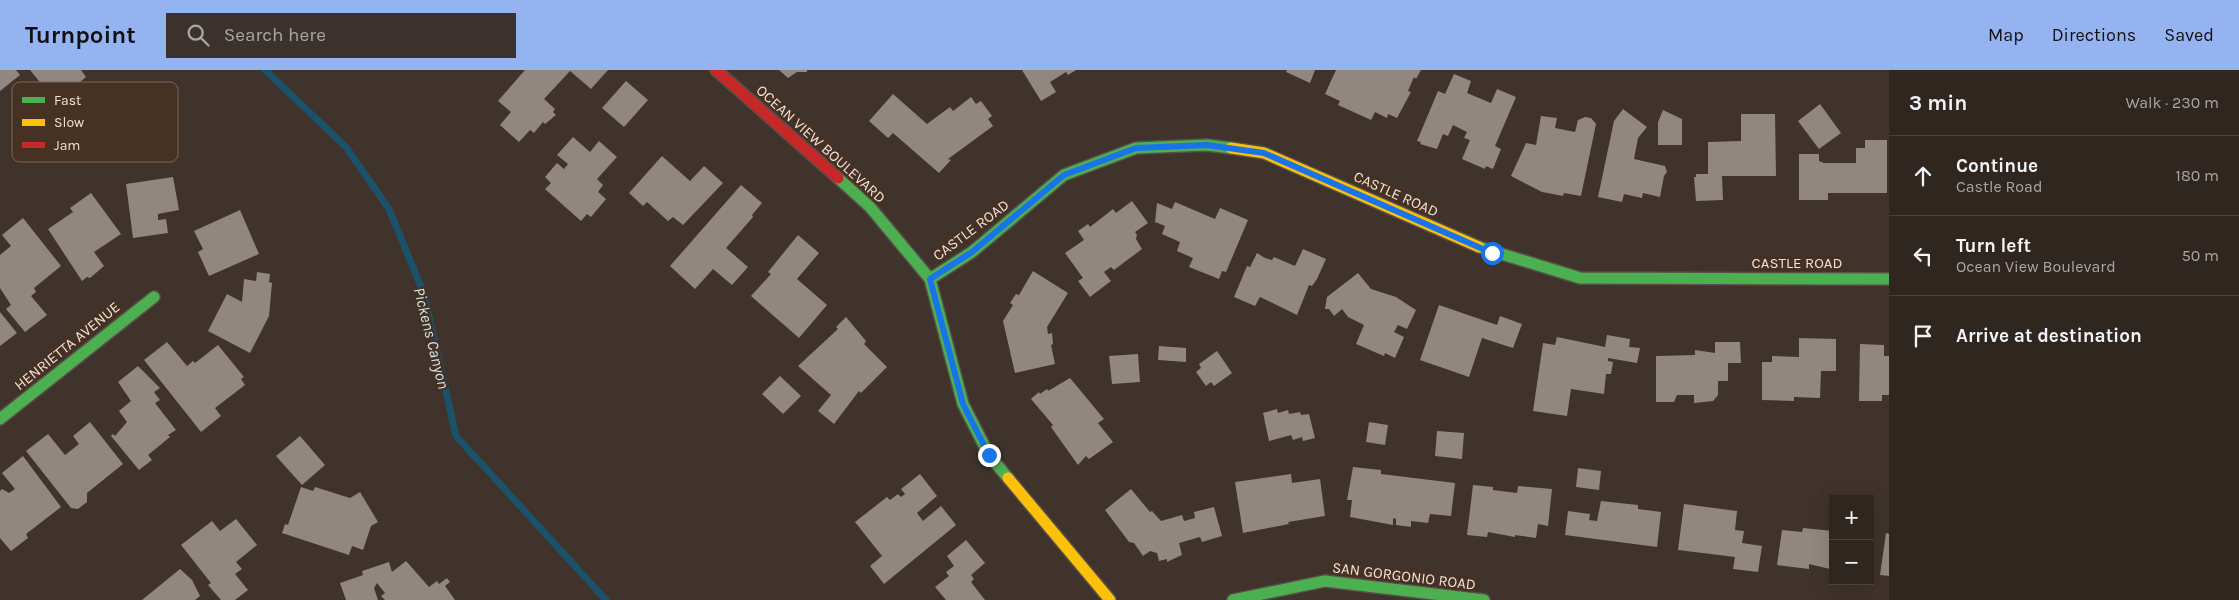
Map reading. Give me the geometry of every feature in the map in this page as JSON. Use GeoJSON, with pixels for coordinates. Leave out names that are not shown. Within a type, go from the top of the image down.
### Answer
{"type":"FeatureCollection","features":[{"type":"Feature","properties":{"kind":"street","name":"OCEAN VIEW BOULEVARD"},"geometry":{"type":"LineString","coordinates":[[716,70],[870,207],[930,279],[963,404],[989,455],[1110,600]]}},
{"type":"Feature","properties":{"kind":"street","name":"CASTLE ROAD"},"geometry":{"type":"LineString","coordinates":[[930,279],[972,252],[1064,175],[1136,148],[1207,145],[1264,153],[1492,253],[1580,278],[1889,279]]}},
{"type":"Feature","properties":{"kind":"street","name":"HENRIETTA AVENUE"},"geometry":{"type":"LineString","coordinates":[[0,419],[154,297]]}},
{"type":"Feature","properties":{"kind":"street","name":"SAN GORGONIO ROAD"},"geometry":{"type":"LineString","coordinates":[[1233,600],[1325,581],[1484,600]]}},
{"type":"Feature","properties":{"kind":"building"},"geometry":{"type":"Polygon","coordinates":[[[0,70],[16,70],[20,75],[0,91],[0,70]]]}},
{"type":"Feature","properties":{"kind":"building"},"geometry":{"type":"Polygon","coordinates":[[[30,70],[81,70],[86,77],[80,82],[40,82],[30,70]]]}},
{"type":"Feature","properties":{"kind":"building"},"geometry":{"type":"Polygon","coordinates":[[[525,70],[608,70],[591,89],[570,71],[544,99],[555,109],[553,112],[556,115],[545,124],[543,122],[534,133],[530,130],[519,142],[500,125],[511,112],[498,101],[525,70]]]}},
{"type":"Feature","properties":{"kind":"building"},"geometry":{"type":"Polygon","coordinates":[[[779,70],[807,70],[807,72],[797,72],[788,78],[779,70]]]}},
{"type":"Feature","properties":{"kind":"building"},"geometry":{"type":"Polygon","coordinates":[[[1022,70],[1076,70],[1068,75],[1066,72],[1050,82],[1056,92],[1041,101],[1022,70]]]}},
{"type":"Feature","properties":{"kind":"building"},"geometry":{"type":"Polygon","coordinates":[[[1287,70],[1315,70],[1310,83],[1286,72],[1287,70]]]}},
{"type":"Feature","properties":{"kind":"building"},"geometry":{"type":"Polygon","coordinates":[[[1336,70],[1421,70],[1416,79],[1414,77],[1408,91],[1411,92],[1397,118],[1388,114],[1387,118],[1375,112],[1371,120],[1338,105],[1340,101],[1325,94],[1336,70]]]}},
{"type":"Feature","properties":{"kind":"building"},"geometry":{"type":"Polygon","coordinates":[[[1454,74],[1471,81],[1467,93],[1491,103],[1497,89],[1516,97],[1495,146],[1501,149],[1493,169],[1486,166],[1485,169],[1462,159],[1470,140],[1464,138],[1467,132],[1453,125],[1448,136],[1443,134],[1437,149],[1420,144],[1421,142],[1417,141],[1438,91],[1445,94],[1454,74]]]}},
{"type":"Feature","properties":{"kind":"building"},"geometry":{"type":"Polygon","coordinates":[[[626,81],[648,100],[624,127],[602,108],[626,81]]]}},
{"type":"Feature","properties":{"kind":"building"},"geometry":{"type":"Polygon","coordinates":[[[893,94],[927,124],[950,107],[953,111],[971,97],[976,104],[981,101],[992,116],[988,119],[993,126],[948,159],[951,160],[939,173],[893,133],[888,138],[869,121],[893,94]]]}},
{"type":"Feature","properties":{"kind":"building"},"geometry":{"type":"Polygon","coordinates":[[[1820,104],[1841,133],[1819,149],[1798,121],[1820,104]]]}},
{"type":"Feature","properties":{"kind":"building"},"geometry":{"type":"Polygon","coordinates":[[[1623,109],[1647,127],[1638,138],[1634,159],[1665,166],[1667,172],[1664,176],[1660,197],[1643,193],[1642,198],[1624,194],[1622,202],[1598,197],[1614,121],[1623,109]]]}},
{"type":"Feature","properties":{"kind":"building"},"geometry":{"type":"Polygon","coordinates":[[[1663,110],[1682,119],[1682,145],[1658,145],[1658,122],[1663,110]]]}},
{"type":"Feature","properties":{"kind":"building"},"geometry":{"type":"Polygon","coordinates":[[[1741,114],[1775,114],[1776,176],[1722,176],[1723,200],[1696,201],[1694,177],[1696,177],[1696,174],[1708,174],[1708,142],[1741,141],[1741,114]]]}},
{"type":"Feature","properties":{"kind":"building"},"geometry":{"type":"Polygon","coordinates":[[[1541,116],[1557,118],[1555,128],[1575,132],[1578,120],[1585,117],[1591,118],[1596,124],[1581,196],[1564,193],[1563,196],[1542,192],[1511,176],[1526,143],[1536,145],[1541,116]]]}},
{"type":"Feature","properties":{"kind":"building"},"geometry":{"type":"Polygon","coordinates":[[[573,137],[590,152],[599,141],[617,157],[597,179],[603,185],[598,192],[606,199],[591,217],[587,214],[581,221],[545,189],[551,183],[545,177],[557,163],[564,169],[568,164],[557,155],[573,137]]]}},
{"type":"Feature","properties":{"kind":"building"},"geometry":{"type":"Polygon","coordinates":[[[1865,140],[1887,140],[1887,193],[1828,193],[1828,200],[1799,200],[1799,154],[1819,154],[1819,161],[1824,163],[1856,163],[1856,148],[1865,148],[1865,140]]]}},
{"type":"Feature","properties":{"kind":"building"},"geometry":{"type":"Polygon","coordinates":[[[662,156],[690,181],[704,166],[723,183],[683,225],[673,217],[668,221],[647,202],[643,206],[629,193],[662,156]]]}},
{"type":"Feature","properties":{"kind":"building"},"geometry":{"type":"Polygon","coordinates":[[[173,177],[179,210],[158,214],[158,220],[166,219],[168,233],[133,238],[126,184],[173,177]]]}},
{"type":"Feature","properties":{"kind":"building"},"geometry":{"type":"Polygon","coordinates":[[[741,185],[762,203],[752,215],[753,217],[726,248],[748,267],[732,285],[713,269],[695,289],[670,266],[741,185]]]}},
{"type":"Feature","properties":{"kind":"building"},"geometry":{"type":"Polygon","coordinates":[[[91,193],[121,234],[94,252],[104,266],[90,278],[87,277],[82,281],[48,229],[73,212],[70,208],[91,193]]]}},
{"type":"Feature","properties":{"kind":"building"},"geometry":{"type":"Polygon","coordinates":[[[1132,201],[1148,223],[1135,232],[1137,235],[1136,239],[1142,249],[1114,270],[1111,267],[1104,272],[1111,281],[1090,297],[1078,281],[1083,278],[1065,253],[1084,240],[1078,231],[1088,224],[1090,227],[1113,209],[1116,213],[1132,201]]]}},
{"type":"Feature","properties":{"kind":"building"},"geometry":{"type":"Polygon","coordinates":[[[1175,202],[1215,219],[1220,208],[1248,220],[1226,272],[1222,271],[1219,279],[1189,267],[1193,258],[1177,251],[1180,242],[1162,234],[1165,226],[1155,222],[1157,203],[1172,209],[1175,202]]]}},
{"type":"Feature","properties":{"kind":"building"},"geometry":{"type":"Polygon","coordinates":[[[240,210],[259,254],[209,276],[198,252],[203,249],[194,231],[240,210]]]}},
{"type":"Feature","properties":{"kind":"building"},"geometry":{"type":"Polygon","coordinates":[[[23,218],[61,266],[34,288],[36,292],[31,296],[47,315],[25,332],[6,309],[11,305],[0,288],[0,255],[11,246],[2,235],[23,218]]]}},
{"type":"Feature","properties":{"kind":"building"},"geometry":{"type":"Polygon","coordinates":[[[798,235],[819,253],[797,279],[827,305],[799,338],[751,296],[771,274],[768,272],[798,235]]]}},
{"type":"Feature","properties":{"kind":"building"},"geometry":{"type":"Polygon","coordinates":[[[1303,249],[1326,259],[1317,279],[1312,286],[1309,285],[1297,315],[1260,297],[1255,306],[1234,297],[1247,266],[1250,267],[1257,253],[1265,258],[1272,260],[1274,257],[1295,266],[1303,249]]]}},
{"type":"Feature","properties":{"kind":"building"},"geometry":{"type":"Polygon","coordinates":[[[1033,271],[1068,293],[1047,327],[1048,334],[1052,333],[1053,344],[1051,345],[1055,364],[1015,373],[1003,321],[1013,305],[1010,303],[1016,294],[1019,295],[1033,271]]]}},
{"type":"Feature","properties":{"kind":"building"},"geometry":{"type":"Polygon","coordinates":[[[257,272],[270,274],[269,282],[272,283],[269,316],[250,353],[208,331],[227,294],[242,302],[244,279],[256,281],[257,272]]]}},
{"type":"Feature","properties":{"kind":"building"},"geometry":{"type":"Polygon","coordinates":[[[1358,273],[1371,289],[1396,297],[1416,310],[1407,329],[1398,325],[1394,332],[1404,337],[1395,358],[1385,353],[1384,356],[1356,344],[1364,325],[1348,317],[1342,309],[1334,316],[1329,309],[1325,309],[1327,297],[1358,273]]]}},
{"type":"Feature","properties":{"kind":"building"},"geometry":{"type":"Polygon","coordinates":[[[1439,305],[1497,325],[1500,316],[1522,324],[1513,348],[1482,338],[1469,377],[1420,360],[1439,305]]]}},
{"type":"Feature","properties":{"kind":"building"},"geometry":{"type":"Polygon","coordinates":[[[0,312],[17,333],[0,346],[0,312]]]}},
{"type":"Feature","properties":{"kind":"building"},"geometry":{"type":"Polygon","coordinates":[[[846,317],[866,341],[864,344],[887,367],[861,393],[859,391],[834,424],[818,411],[831,395],[798,366],[838,329],[836,327],[846,317]]]}},
{"type":"Feature","properties":{"kind":"building"},"geometry":{"type":"Polygon","coordinates":[[[1607,335],[1630,339],[1629,347],[1640,348],[1637,363],[1608,358],[1608,361],[1613,362],[1611,374],[1606,374],[1604,394],[1571,389],[1567,416],[1533,411],[1543,343],[1555,345],[1557,337],[1605,347],[1607,335]]]}},
{"type":"Feature","properties":{"kind":"building"},"geometry":{"type":"Polygon","coordinates":[[[1799,338],[1836,339],[1836,371],[1821,371],[1820,398],[1794,397],[1794,401],[1762,400],[1762,362],[1772,362],[1772,356],[1799,357],[1799,338]]]}},
{"type":"Feature","properties":{"kind":"building"},"geometry":{"type":"Polygon","coordinates":[[[167,342],[187,366],[193,361],[195,363],[218,345],[244,377],[241,379],[245,385],[215,408],[221,416],[201,432],[144,360],[167,342]]]}},
{"type":"Feature","properties":{"kind":"building"},"geometry":{"type":"Polygon","coordinates":[[[1715,342],[1740,342],[1741,363],[1728,363],[1728,381],[1718,381],[1718,395],[1713,401],[1694,403],[1694,395],[1677,395],[1674,402],[1656,402],[1656,356],[1695,355],[1695,350],[1715,353],[1715,342]]]}},
{"type":"Feature","properties":{"kind":"building"},"geometry":{"type":"Polygon","coordinates":[[[1860,344],[1884,345],[1884,356],[1889,356],[1889,395],[1882,395],[1882,401],[1859,401],[1860,344]]]}},
{"type":"Feature","properties":{"kind":"building"},"geometry":{"type":"Polygon","coordinates":[[[1159,346],[1186,348],[1186,362],[1158,360],[1159,346]]]}},
{"type":"Feature","properties":{"kind":"building"},"geometry":{"type":"Polygon","coordinates":[[[1217,351],[1232,373],[1214,386],[1211,382],[1206,386],[1196,372],[1201,368],[1199,364],[1217,351]]]}},
{"type":"Feature","properties":{"kind":"building"},"geometry":{"type":"Polygon","coordinates":[[[1138,354],[1140,382],[1112,384],[1109,356],[1138,354]]]}},
{"type":"Feature","properties":{"kind":"building"},"geometry":{"type":"Polygon","coordinates":[[[138,366],[160,388],[154,392],[160,400],[155,403],[176,430],[168,435],[170,437],[148,455],[152,460],[139,470],[111,436],[113,434],[115,436],[127,422],[119,411],[131,401],[118,382],[138,366]]]}},
{"type":"Feature","properties":{"kind":"building"},"geometry":{"type":"Polygon","coordinates":[[[780,376],[801,396],[783,414],[762,394],[780,376]]]}},
{"type":"Feature","properties":{"kind":"building"},"geometry":{"type":"Polygon","coordinates":[[[1070,378],[1104,419],[1098,423],[1113,442],[1089,459],[1086,456],[1078,465],[1051,427],[1053,425],[1031,399],[1039,392],[1040,394],[1047,389],[1048,391],[1070,378]]]}},
{"type":"Feature","properties":{"kind":"building"},"geometry":{"type":"Polygon","coordinates":[[[1277,409],[1278,413],[1288,410],[1289,414],[1300,412],[1301,415],[1309,414],[1315,438],[1303,441],[1302,437],[1293,440],[1291,435],[1269,441],[1263,413],[1277,409]]]}},
{"type":"Feature","properties":{"kind":"building"},"geometry":{"type":"Polygon","coordinates":[[[90,422],[123,464],[87,493],[87,502],[78,509],[71,508],[26,451],[48,434],[65,455],[79,444],[73,436],[90,422]]]}},
{"type":"Feature","properties":{"kind":"building"},"geometry":{"type":"Polygon","coordinates":[[[1369,422],[1388,425],[1385,445],[1366,442],[1369,422]]]}},
{"type":"Feature","properties":{"kind":"building"},"geometry":{"type":"Polygon","coordinates":[[[1437,431],[1464,433],[1462,459],[1435,456],[1437,431]]]}},
{"type":"Feature","properties":{"kind":"building"},"geometry":{"type":"Polygon","coordinates":[[[300,436],[325,465],[302,485],[276,456],[300,436]]]}},
{"type":"Feature","properties":{"kind":"building"},"geometry":{"type":"Polygon","coordinates":[[[23,456],[61,507],[26,534],[28,538],[11,551],[0,538],[0,491],[2,489],[9,493],[15,489],[2,473],[23,456]]]}},
{"type":"Feature","properties":{"kind":"building"},"geometry":{"type":"Polygon","coordinates":[[[1353,467],[1381,470],[1381,474],[1455,483],[1451,516],[1430,514],[1428,523],[1411,521],[1411,527],[1396,525],[1396,519],[1393,518],[1393,525],[1350,517],[1352,500],[1347,500],[1353,467]]]}},
{"type":"Feature","properties":{"kind":"building"},"geometry":{"type":"Polygon","coordinates":[[[1578,468],[1601,471],[1599,490],[1576,487],[1578,468]]]}},
{"type":"Feature","properties":{"kind":"building"},"geometry":{"type":"Polygon","coordinates":[[[920,474],[937,496],[917,513],[923,521],[941,506],[956,525],[884,584],[870,566],[882,556],[855,522],[887,497],[890,500],[898,494],[901,497],[905,494],[901,489],[920,474]]]}},
{"type":"Feature","properties":{"kind":"building"},"geometry":{"type":"Polygon","coordinates":[[[1291,474],[1292,483],[1320,479],[1325,516],[1288,522],[1289,524],[1243,533],[1235,482],[1291,474]]]}},
{"type":"Feature","properties":{"kind":"building"},"geometry":{"type":"Polygon","coordinates":[[[1473,485],[1493,487],[1493,490],[1517,493],[1518,486],[1552,489],[1548,526],[1538,524],[1536,538],[1515,535],[1515,537],[1488,532],[1487,537],[1467,535],[1473,485]]]}},
{"type":"Feature","properties":{"kind":"building"},"geometry":{"type":"Polygon","coordinates":[[[301,487],[313,491],[315,487],[350,498],[360,492],[378,522],[371,526],[363,550],[352,546],[349,555],[282,533],[285,524],[288,525],[301,487]]]}},
{"type":"Feature","properties":{"kind":"building"},"geometry":{"type":"Polygon","coordinates":[[[1131,489],[1150,512],[1152,511],[1161,521],[1182,515],[1184,521],[1195,518],[1194,512],[1214,507],[1222,536],[1202,542],[1200,537],[1179,543],[1182,555],[1167,562],[1167,559],[1159,561],[1157,553],[1150,551],[1143,556],[1134,543],[1129,542],[1105,510],[1131,489]]]}},
{"type":"Feature","properties":{"kind":"building"},"geometry":{"type":"Polygon","coordinates":[[[1601,501],[1638,505],[1638,509],[1661,512],[1657,547],[1565,535],[1568,511],[1590,514],[1589,520],[1597,521],[1601,501]]]}},
{"type":"Feature","properties":{"kind":"building"},"geometry":{"type":"Polygon","coordinates":[[[1684,504],[1737,511],[1735,530],[1744,531],[1742,543],[1762,546],[1758,572],[1733,569],[1735,557],[1678,550],[1684,504]]]}},
{"type":"Feature","properties":{"kind":"building"},"geometry":{"type":"Polygon","coordinates":[[[236,519],[257,545],[236,562],[242,569],[235,574],[248,590],[235,600],[221,600],[208,585],[211,583],[181,545],[212,521],[220,531],[236,519]]]}},
{"type":"Feature","properties":{"kind":"building"},"geometry":{"type":"Polygon","coordinates":[[[1803,528],[1829,531],[1829,569],[1809,564],[1809,569],[1777,565],[1782,530],[1802,532],[1803,528]]]}},
{"type":"Feature","properties":{"kind":"building"},"geometry":{"type":"Polygon","coordinates":[[[1886,533],[1889,534],[1889,576],[1880,575],[1886,533]]]}},
{"type":"Feature","properties":{"kind":"building"},"geometry":{"type":"Polygon","coordinates":[[[966,540],[985,563],[971,575],[974,579],[971,582],[985,600],[946,600],[935,587],[949,576],[946,572],[954,566],[947,556],[966,540]]]}},
{"type":"Feature","properties":{"kind":"building"},"geometry":{"type":"Polygon","coordinates":[[[406,561],[429,587],[437,581],[439,584],[447,578],[450,582],[445,586],[455,600],[385,600],[381,596],[385,593],[377,583],[374,588],[378,600],[346,600],[340,583],[363,575],[362,571],[389,562],[392,572],[406,561]]]}},
{"type":"Feature","properties":{"kind":"building"},"geometry":{"type":"Polygon","coordinates":[[[180,569],[192,580],[200,596],[195,600],[142,600],[180,569]]]}},
{"type":"Feature","properties":{"kind":"waterway","name":"Pickens Canyon"},"geometry":{"type":"LineString","coordinates":[[265,70],[346,147],[389,209],[424,294],[456,436],[606,600]]}},
{"type":"Feature","properties":{"kind":"traffic: fast"},"geometry":{"type":"LineString","coordinates":[[930,279],[972,252],[1064,175],[1136,148],[1207,145],[1231,148]]}},
{"type":"Feature","properties":{"kind":"traffic: fast"},"geometry":{"type":"LineString","coordinates":[[838,178],[870,207],[930,279],[963,404],[989,455],[1008,478]]}},
{"type":"Feature","properties":{"kind":"traffic: fast"},"geometry":{"type":"LineString","coordinates":[[1479,247],[1580,278],[1889,279]]}},
{"type":"Feature","properties":{"kind":"traffic: fast"},"geometry":{"type":"LineString","coordinates":[[0,419],[154,297]]}},
{"type":"Feature","properties":{"kind":"traffic: fast"},"geometry":{"type":"LineString","coordinates":[[1233,600],[1325,581],[1484,600]]}},
{"type":"Feature","properties":{"kind":"traffic: slow"},"geometry":{"type":"LineString","coordinates":[[1231,148],[1264,153],[1479,247]]}},
{"type":"Feature","properties":{"kind":"traffic: slow"},"geometry":{"type":"LineString","coordinates":[[1008,478],[1110,600]]}},
{"type":"Feature","properties":{"kind":"traffic: jam"},"geometry":{"type":"LineString","coordinates":[[716,70],[838,178]]}},
{"type":"Feature","properties":{"kind":"route"},"geometry":{"type":"LineString","coordinates":[[989,455],[963,404],[930,279],[972,252],[1064,175],[1136,148],[1207,145],[1264,153],[1492,253]]}}]}
